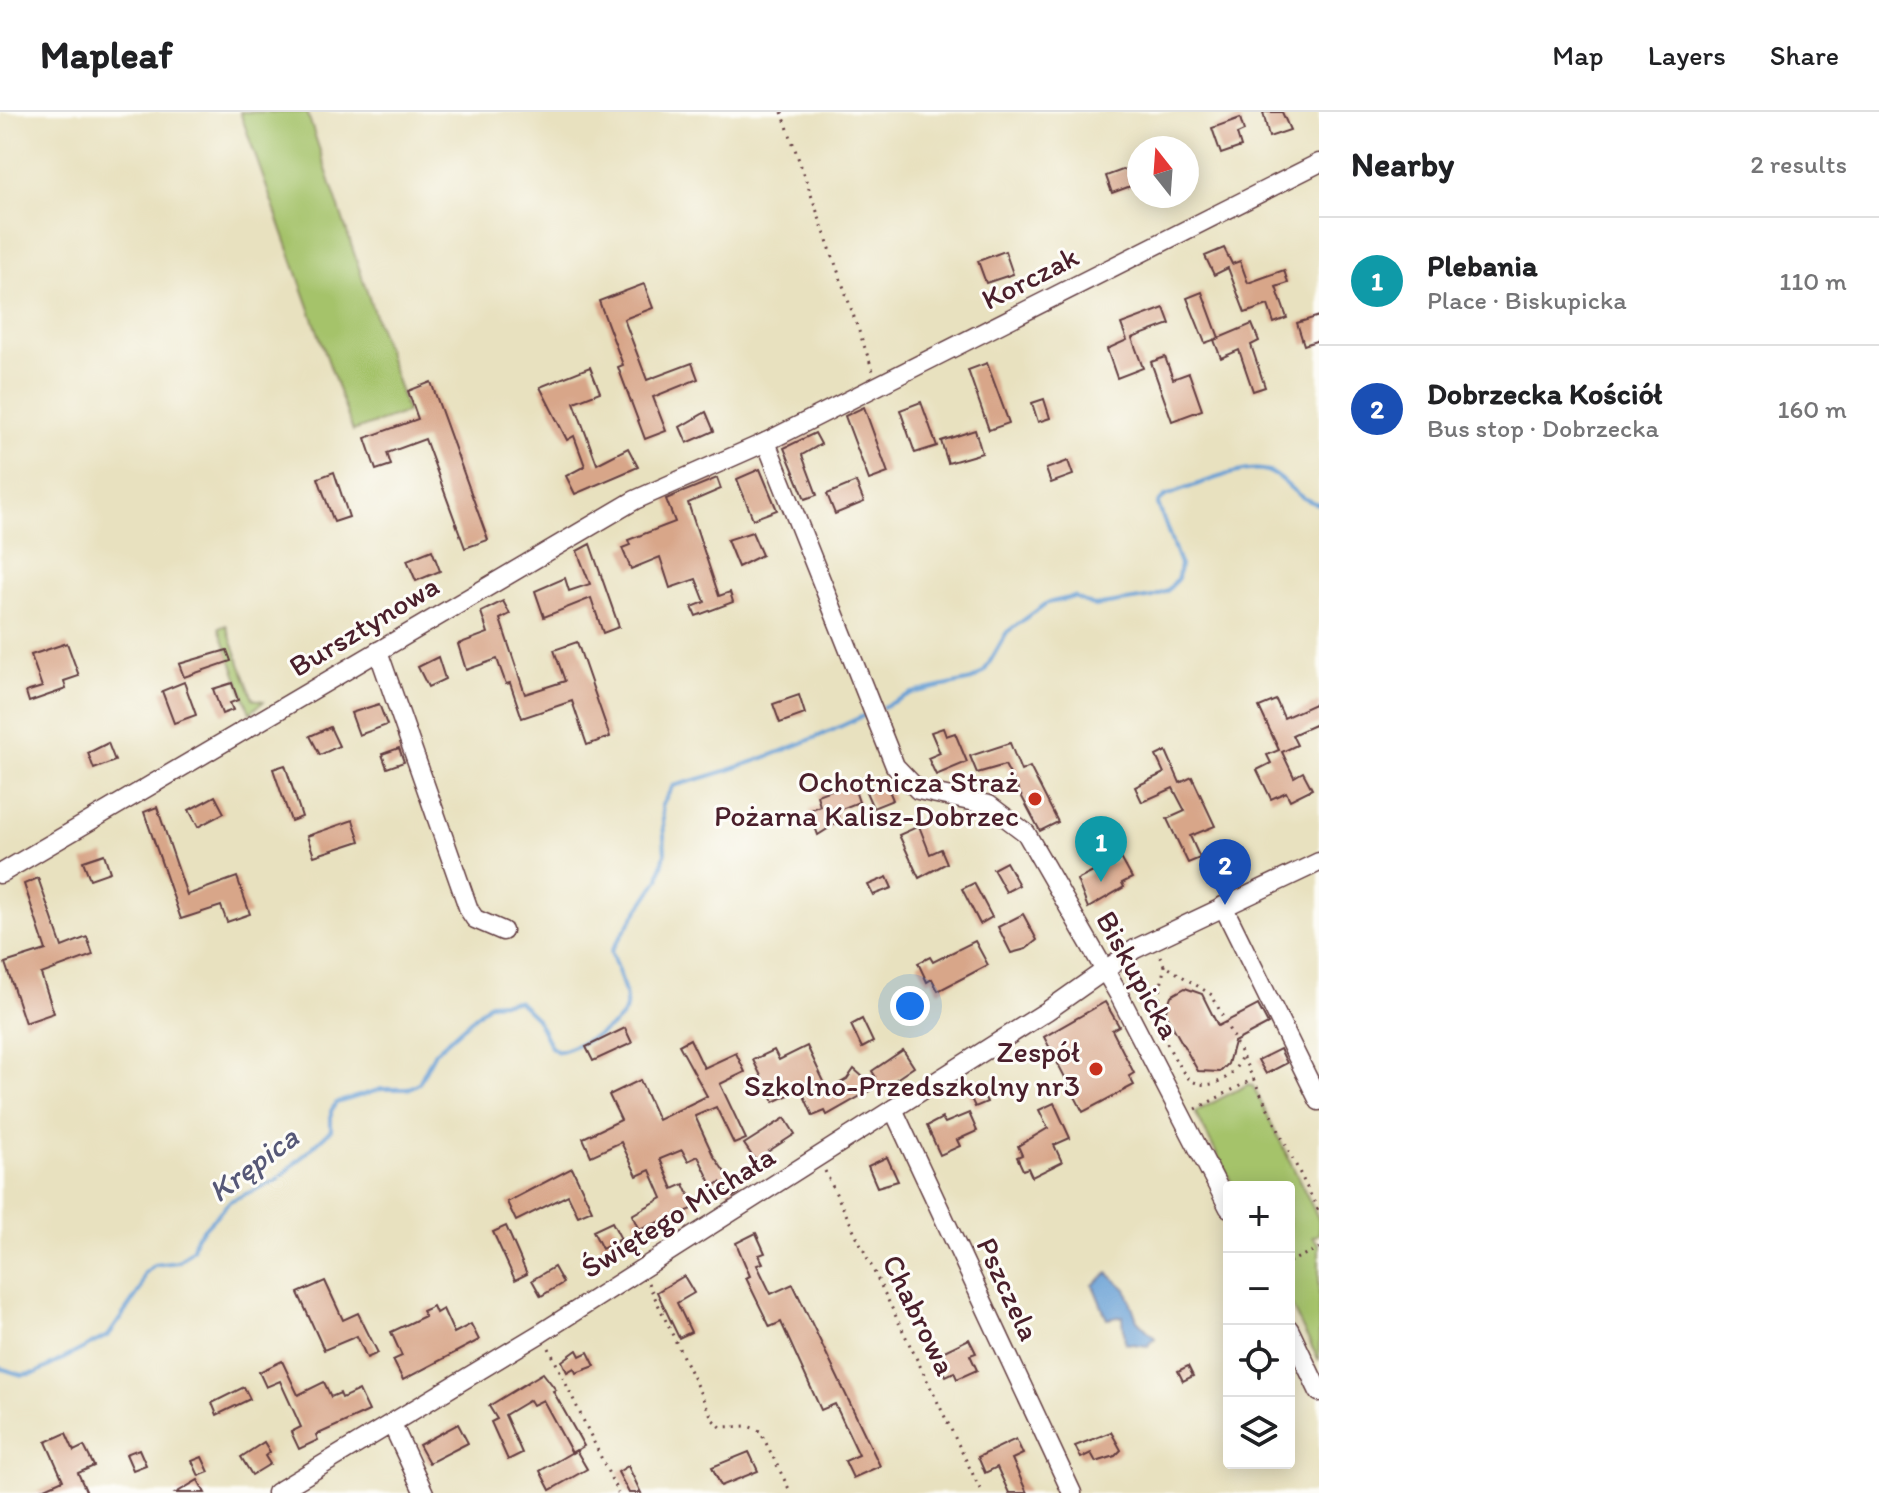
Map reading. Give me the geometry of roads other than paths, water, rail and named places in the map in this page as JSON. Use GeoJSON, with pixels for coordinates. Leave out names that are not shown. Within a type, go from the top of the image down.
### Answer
{"type":"FeatureCollection","features":[{"type":"Feature","properties":{"kind":"street","name":"Korczak"},"geometry":{"type":"LineString","coordinates":[[766,442],[1319,163]]}},
{"type":"Feature","properties":{"kind":"street","name":"Bursztynowa"},"geometry":{"type":"LineString","coordinates":[[0,874],[635,500],[766,442]]}},
{"type":"Feature","properties":{"kind":"street","name":"Biskupicka"},"geometry":{"type":"LineString","coordinates":[[766,442],[870,711],[901,775],[918,790],[973,799],[1016,822],[1036,846],[1223,1196]]}},
{"type":"Feature","properties":{"kind":"street"},"geometry":{"type":"LineString","coordinates":[[378,651],[469,910],[475,919],[503,931]]}},
{"type":"Feature","properties":{"kind":"street","name":"Świętego Michała"},"geometry":{"type":"LineString","coordinates":[[276,1493],[541,1333],[1151,940],[1319,862]]}},
{"type":"Feature","properties":{"kind":"street"},"geometry":{"type":"LineString","coordinates":[[1223,906],[1319,1101]]}},
{"type":"Feature","properties":{"kind":"street","name":"Pszczela"},"geometry":{"type":"LineString","coordinates":[[893,1109],[1072,1493]]}},
{"type":"Feature","properties":{"kind":"street"},"geometry":{"type":"LineString","coordinates":[[1295,1342],[1319,1392]]}},
{"type":"Feature","properties":{"kind":"street"},"geometry":{"type":"LineString","coordinates":[[392,1424],[424,1493]]}},
{"type":"Feature","properties":{"kind":"water"},"geometry":{"type":"Polygon","coordinates":[[[1108,1273],[1126,1289],[1137,1320],[1155,1338],[1148,1346],[1125,1343],[1123,1316],[1107,1319],[1093,1285],[1108,1273]]]}},
{"type":"Feature","properties":{"kind":"waterway","name":"Krępica"},"geometry":{"type":"LineString","coordinates":[[883,707],[912,693],[972,680],[984,672],[1007,632],[1047,603],[1074,597],[1094,606],[1153,597],[1167,591],[1178,578],[1180,564],[1158,504],[1165,496],[1216,478],[1257,469],[1274,474],[1302,497],[1319,504]]}},
{"type":"Feature","properties":{"kind":"waterway","name":"Krępica"},"geometry":{"type":"LineString","coordinates":[[0,1368],[22,1375],[36,1373],[109,1335],[140,1290],[144,1274],[154,1265],[178,1262],[193,1249],[196,1237],[230,1201],[277,1180],[331,1130],[331,1111],[336,1103],[382,1089],[408,1089],[419,1083],[435,1052],[490,1003],[518,1001],[536,1018],[551,1047],[558,1052],[617,1022],[626,1001],[611,951],[659,879],[665,853],[662,805],[673,786],[770,756],[863,716]]}},
{"type":"Feature","properties":{"kind":"place","name":"Ochotnicza Straż Pożarna Kalisz-Dobrzec"},"geometry":{"type":"Point","coordinates":[1035,799]}},
{"type":"Feature","properties":{"kind":"place","name":"Plebania"},"geometry":{"type":"Point","coordinates":[1101,882]}},
{"type":"Feature","properties":{"kind":"place","name":"Dobrzecka Kościół"},"geometry":{"type":"Point","coordinates":[1225,905]}},
{"type":"Feature","properties":{"kind":"place","name":"Zespół Szkolno-Przedszkolny nr3"},"geometry":{"type":"Point","coordinates":[1096,1069]}}]}
